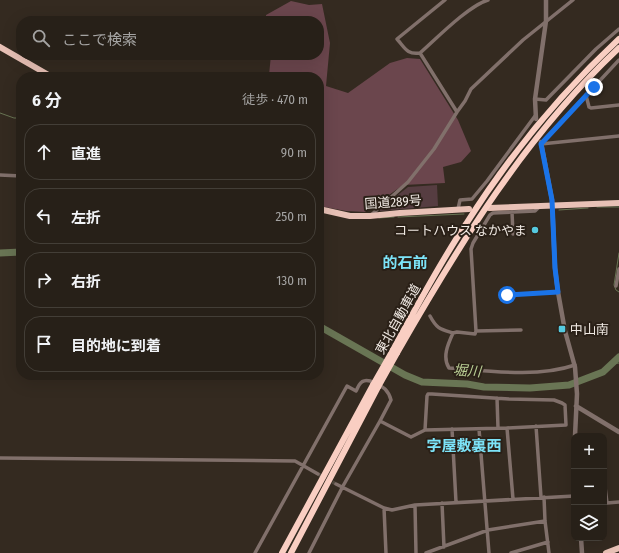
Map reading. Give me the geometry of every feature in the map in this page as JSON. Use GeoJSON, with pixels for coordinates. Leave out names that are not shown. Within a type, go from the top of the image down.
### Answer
{"type":"FeatureCollection","features":[{"type":"Feature","properties":{"kind":"highway","name":"東北自動車道"},"geometry":{"type":"LineString","coordinates":[[282,553],[458,237],[504,168],[545,116],[590,67],[619,39]]}},
{"type":"Feature","properties":{"kind":"highway"},"geometry":{"type":"LineString","coordinates":[[0,47],[16,56]]}},
{"type":"Feature","properties":{"kind":"highway","name":"東北自動車道"},"geometry":{"type":"LineString","coordinates":[[395,351],[468,234],[510,172],[555,115],[619,48]]}},
{"type":"Feature","properties":{"kind":"highway"},"geometry":{"type":"LineString","coordinates":[[23,60],[43,72]]}},
{"type":"Feature","properties":{"kind":"highway"},"geometry":{"type":"LineString","coordinates":[[489,208],[619,203]]}},
{"type":"Feature","properties":{"kind":"highway","name":"国道289号"},"geometry":{"type":"LineString","coordinates":[[324,210],[350,216],[370,216],[469,209]]}},
{"type":"Feature","properties":{"kind":"highway","name":"東北自動車道"},"geometry":{"type":"LineString","coordinates":[[291,553],[376,386]]}},
{"type":"Feature","properties":{"kind":"highway"},"geometry":{"type":"LineString","coordinates":[[606,553],[619,548]]}},
{"type":"Feature","properties":{"kind":"street"},"geometry":{"type":"LineString","coordinates":[[445,0],[397,39],[412,54],[420,53],[479,1],[488,0]]}},
{"type":"Feature","properties":{"kind":"street"},"geometry":{"type":"LineString","coordinates":[[458,209],[460,200],[472,199],[535,117],[535,99],[546,21],[546,0]]}},
{"type":"Feature","properties":{"kind":"street"},"geometry":{"type":"LineString","coordinates":[[370,216],[408,182],[434,149],[465,102],[470,88],[498,62],[573,0]]}},
{"type":"Feature","properties":{"kind":"street"},"geometry":{"type":"LineString","coordinates":[[535,99],[546,100],[596,49],[619,29]]}},
{"type":"Feature","properties":{"kind":"street"},"geometry":{"type":"LineString","coordinates":[[420,53],[457,112]]}},
{"type":"Feature","properties":{"kind":"street"},"geometry":{"type":"LineString","coordinates":[[541,143],[619,60]]}},
{"type":"Feature","properties":{"kind":"street"},"geometry":{"type":"LineString","coordinates":[[586,94],[589,107],[591,108],[619,105]]}},
{"type":"Feature","properties":{"kind":"street"},"geometry":{"type":"LineString","coordinates":[[541,143],[619,136]]}},
{"type":"Feature","properties":{"kind":"street"},"geometry":{"type":"LineString","coordinates":[[541,143],[553,206],[555,268],[558,292],[565,332],[575,366],[577,394],[575,433]]}},
{"type":"Feature","properties":{"kind":"street"},"geometry":{"type":"LineString","coordinates":[[0,175],[16,176]]}},
{"type":"Feature","properties":{"kind":"street"},"geometry":{"type":"LineString","coordinates":[[476,331],[472,249],[473,243],[490,215],[493,213],[535,211],[539,207]]}},
{"type":"Feature","properties":{"kind":"street"},"geometry":{"type":"LineString","coordinates":[[512,212],[513,234]]}},
{"type":"Feature","properties":{"kind":"street"},"geometry":{"type":"LineString","coordinates":[[616,286],[619,269]]}},
{"type":"Feature","properties":{"kind":"street"},"geometry":{"type":"LineString","coordinates":[[507,295],[558,292]]}},
{"type":"Feature","properties":{"kind":"street"},"geometry":{"type":"LineString","coordinates":[[430,316],[439,329],[453,334],[456,332],[475,334],[476,331],[521,330]]}},
{"type":"Feature","properties":{"kind":"street"},"geometry":{"type":"LineString","coordinates":[[453,334],[446,347],[446,362],[449,368],[522,372],[575,366]]}},
{"type":"Feature","properties":{"kind":"street"},"geometry":{"type":"LineString","coordinates":[[255,553],[347,386],[356,391],[359,384],[363,381],[369,381],[385,388],[391,400],[343,486],[309,553]]}},
{"type":"Feature","properties":{"kind":"street"},"geometry":{"type":"LineString","coordinates":[[380,421],[411,437],[425,430],[566,425],[565,405],[554,400],[428,394],[425,430]]}},
{"type":"Feature","properties":{"kind":"street"},"geometry":{"type":"LineString","coordinates":[[497,398],[498,428]]}},
{"type":"Feature","properties":{"kind":"street"},"geometry":{"type":"LineString","coordinates":[[576,406],[619,432]]}},
{"type":"Feature","properties":{"kind":"street"},"geometry":{"type":"LineString","coordinates":[[536,426],[545,521],[550,553]]}},
{"type":"Feature","properties":{"kind":"street"},"geometry":{"type":"LineString","coordinates":[[507,428],[513,499]]}},
{"type":"Feature","properties":{"kind":"street"},"geometry":{"type":"LineString","coordinates":[[452,429],[456,502]]}},
{"type":"Feature","properties":{"kind":"street"},"geometry":{"type":"LineString","coordinates":[[479,429],[489,553]]}},
{"type":"Feature","properties":{"kind":"street"},"geometry":{"type":"LineString","coordinates":[[0,458],[295,461],[318,474]]}},
{"type":"Feature","properties":{"kind":"street"},"geometry":{"type":"LineString","coordinates":[[336,484],[343,486],[384,508],[392,510],[415,505],[571,496]]}},
{"type":"Feature","properties":{"kind":"street"},"geometry":{"type":"LineString","coordinates":[[607,503],[619,502]]}},
{"type":"Feature","properties":{"kind":"street"},"geometry":{"type":"LineString","coordinates":[[442,503],[444,546]]}},
{"type":"Feature","properties":{"kind":"street"},"geometry":{"type":"LineString","coordinates":[[415,505],[416,553]]}},
{"type":"Feature","properties":{"kind":"street"},"geometry":{"type":"LineString","coordinates":[[384,508],[386,553]]}},
{"type":"Feature","properties":{"kind":"street"},"geometry":{"type":"LineString","coordinates":[[426,553],[488,530],[545,521]]}},
{"type":"Feature","properties":{"kind":"street"},"geometry":{"type":"LineString","coordinates":[[581,541],[582,553]]}},
{"type":"Feature","properties":{"kind":"street"},"geometry":{"type":"LineString","coordinates":[[511,553],[548,542]]}},
{"type":"Feature","properties":{"kind":"shaded area"},"geometry":{"type":"Polygon","coordinates":[[[291,1],[309,5],[322,4],[330,43],[326,86],[348,93],[390,63],[407,58],[420,59],[458,120],[471,151],[461,162],[443,167],[445,183],[403,185],[365,212],[346,211],[324,207],[324,72],[269,72],[271,60],[324,60],[324,16],[266,15],[291,1]]]}},
{"type":"Feature","properties":{"kind":"shaded area"},"geometry":{"type":"Polygon","coordinates":[[[437,185],[438,206],[380,211],[380,209],[408,187],[437,185]]]}},
{"type":"Feature","properties":{"kind":"waterway"},"geometry":{"type":"LineString","coordinates":[[0,113],[16,118]]}},
{"type":"Feature","properties":{"kind":"waterway"},"geometry":{"type":"LineString","coordinates":[[597,207],[619,207]]}},
{"type":"Feature","properties":{"kind":"waterway"},"geometry":{"type":"LineString","coordinates":[[559,210],[588,208]]}},
{"type":"Feature","properties":{"kind":"waterway"},"geometry":{"type":"LineString","coordinates":[[398,217],[464,214]]}},
{"type":"Feature","properties":{"kind":"waterway"},"geometry":{"type":"LineString","coordinates":[[379,218],[394,217]]}},
{"type":"Feature","properties":{"kind":"waterway","name":"堀川"},"geometry":{"type":"LineString","coordinates":[[0,253],[16,252]]}},
{"type":"Feature","properties":{"kind":"waterway"},"geometry":{"type":"LineString","coordinates":[[619,253],[614,285],[616,290],[619,292]]}},
{"type":"Feature","properties":{"kind":"waterway","name":"堀川"},"geometry":{"type":"LineString","coordinates":[[324,329],[405,375],[422,382],[467,384],[484,387],[530,388],[569,385],[603,372],[619,357]]}},
{"type":"Feature","properties":{"kind":"waterway","name":"堀川"},"geometry":{"type":"LineString","coordinates":[[612,364],[619,363]]}},
{"type":"Feature","properties":{"kind":"tunnel"},"geometry":{"type":"LineString","coordinates":[[318,474],[336,484]]}},
{"type":"Feature","properties":{"kind":"place","name":"コートハウス なかやま"},"geometry":{"type":"Point","coordinates":[535,230]}},
{"type":"Feature","properties":{"kind":"place","name":"中山南"},"geometry":{"type":"Point","coordinates":[562,329]}},
{"type":"Feature","properties":{"kind":"district","name":"的石前"},"geometry":{"type":"Point","coordinates":[405,263]}},
{"type":"Feature","properties":{"kind":"district","name":"字屋敷裏西"},"geometry":{"type":"Point","coordinates":[464,446]}},
{"type":"Feature","properties":{"kind":"route"},"geometry":{"type":"LineString","coordinates":[[507,295],[558,292],[555,268],[552,200],[541,144],[594,87]]}}]}
